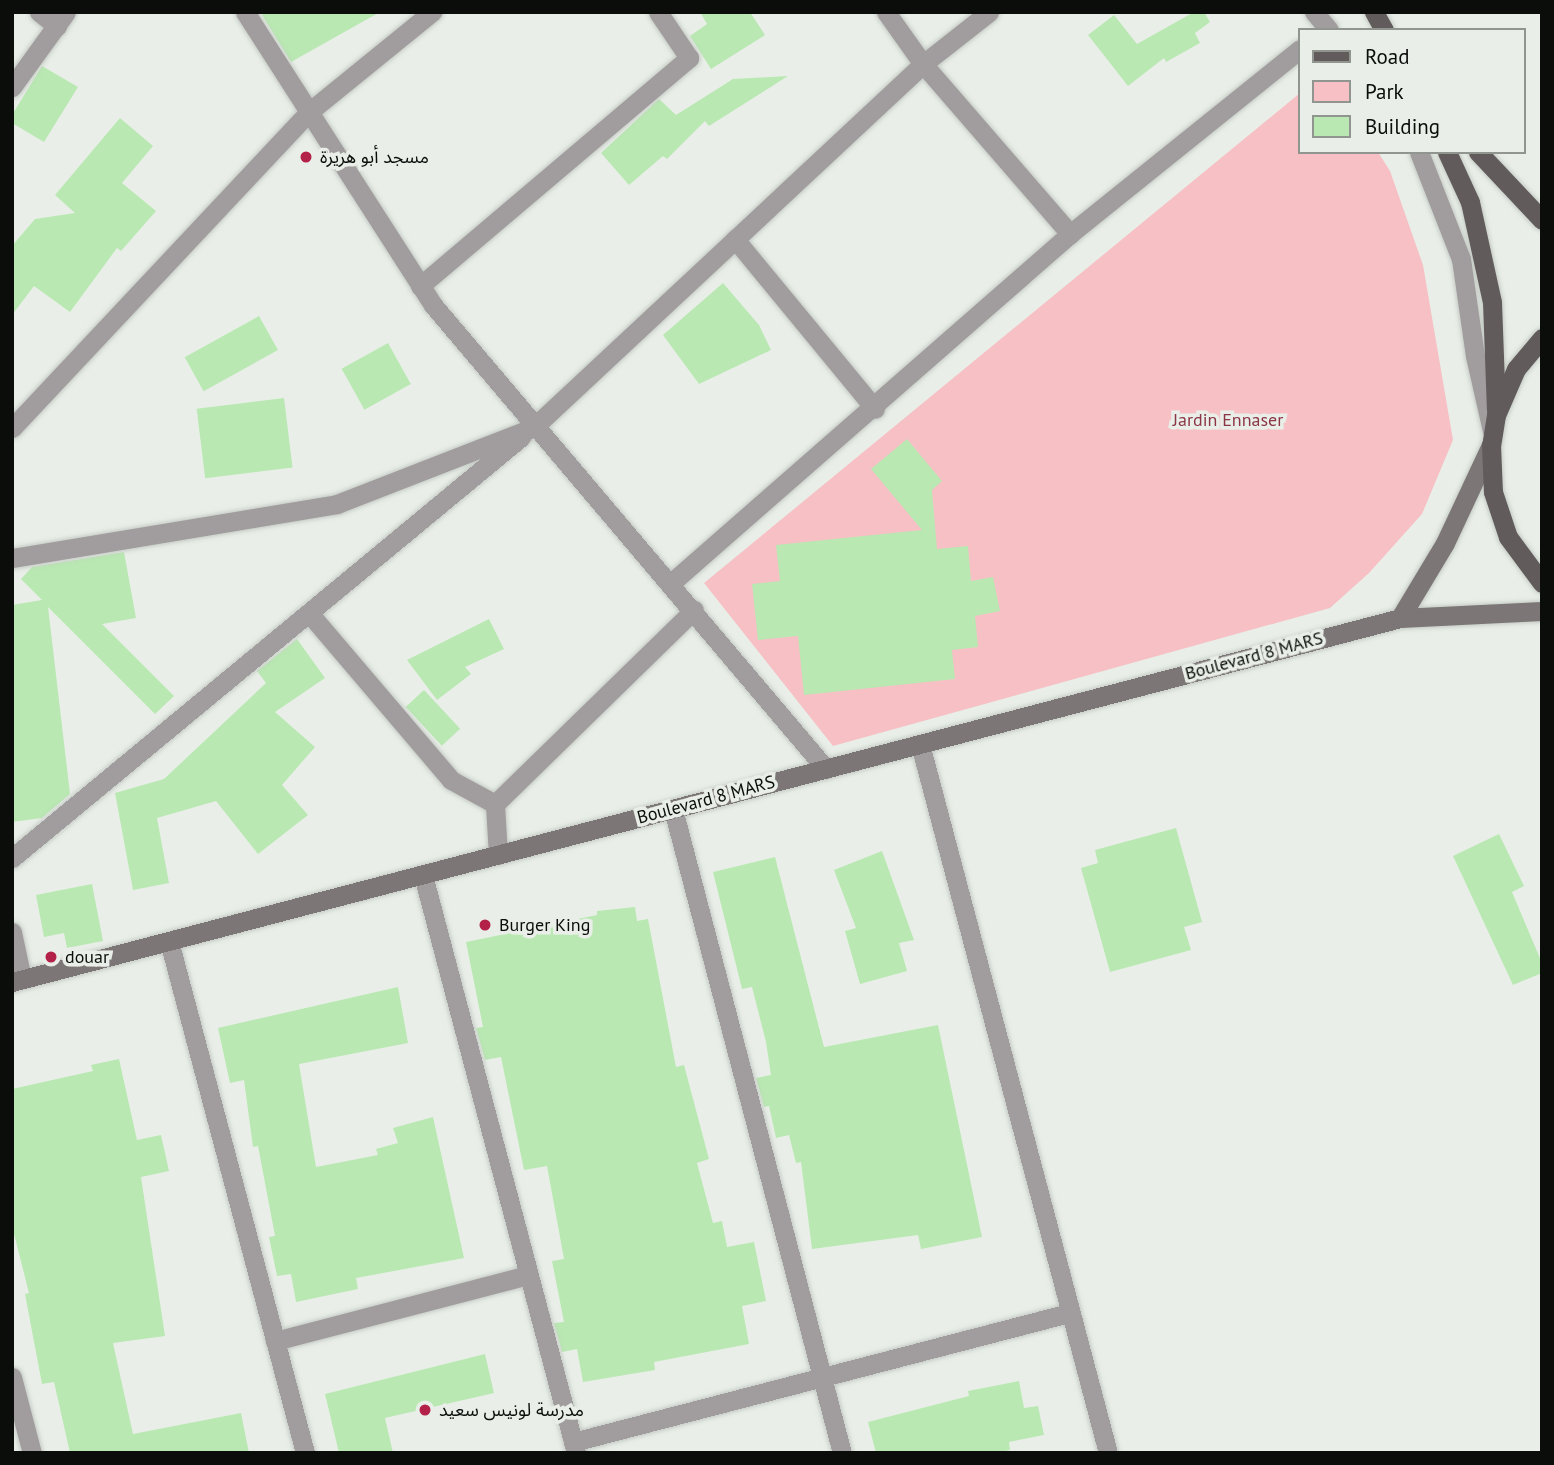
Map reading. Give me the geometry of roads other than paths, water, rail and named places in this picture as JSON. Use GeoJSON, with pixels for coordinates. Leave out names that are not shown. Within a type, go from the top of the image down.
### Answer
{"type":"FeatureCollection","features":[{"type":"Feature","properties":{"kind":"main road"},"geometry":{"type":"LineString","coordinates":[[1374,12],[1383,28]]}},
{"type":"Feature","properties":{"kind":"main road"},"geometry":{"type":"LineString","coordinates":[[1448,154],[1470,202],[1492,302],[1493,492],[1508,537],[1542,583]]}},
{"type":"Feature","properties":{"kind":"main road"},"geometry":{"type":"LineString","coordinates":[[1480,154],[1542,220]]}},
{"type":"Feature","properties":{"kind":"main road"},"geometry":{"type":"LineString","coordinates":[[1399,618],[1446,543],[1516,369],[1542,338]]}},
{"type":"Feature","properties":{"kind":"main road","name":"Boulevard 8 MARS"},"geometry":{"type":"LineString","coordinates":[[17,981],[1399,618],[1542,611]]}},
{"type":"Feature","properties":{"kind":"street"},"geometry":{"type":"LineString","coordinates":[[12,87],[61,19],[38,12]]}},
{"type":"Feature","properties":{"kind":"street"},"geometry":{"type":"LineString","coordinates":[[245,12],[421,286],[534,427],[671,583],[826,769]]}},
{"type":"Feature","properties":{"kind":"street"},"geometry":{"type":"LineString","coordinates":[[12,428],[309,112],[432,12]]}},
{"type":"Feature","properties":{"kind":"street"},"geometry":{"type":"LineString","coordinates":[[421,286],[689,58],[658,12]]}},
{"type":"Feature","properties":{"kind":"street"},"geometry":{"type":"LineString","coordinates":[[887,12],[923,64],[1070,234]]}},
{"type":"Feature","properties":{"kind":"street"},"geometry":{"type":"LineString","coordinates":[[12,858],[534,427],[923,64],[989,12]]}},
{"type":"Feature","properties":{"kind":"street"},"geometry":{"type":"LineString","coordinates":[[671,583],[875,409],[1070,234],[1298,51]]}},
{"type":"Feature","properties":{"kind":"street"},"geometry":{"type":"LineString","coordinates":[[1420,154],[1461,259],[1475,356],[1493,431]]}},
{"type":"Feature","properties":{"kind":"street"},"geometry":{"type":"LineString","coordinates":[[735,239],[875,409]]}},
{"type":"Feature","properties":{"kind":"street"},"geometry":{"type":"LineString","coordinates":[[12,558],[337,504],[534,427]]}},
{"type":"Feature","properties":{"kind":"street"},"geometry":{"type":"LineString","coordinates":[[498,855],[495,804],[694,610]]}},
{"type":"Feature","properties":{"kind":"street"},"geometry":{"type":"LineString","coordinates":[[309,613],[451,780],[495,804]]}},
{"type":"Feature","properties":{"kind":"street"},"geometry":{"type":"LineString","coordinates":[[920,744],[1108,1453]]}},
{"type":"Feature","properties":{"kind":"street"},"geometry":{"type":"LineString","coordinates":[[673,809],[842,1453]]}},
{"type":"Feature","properties":{"kind":"street"},"geometry":{"type":"LineString","coordinates":[[423,875],[575,1447],[822,1375],[1069,1313]]}},
{"type":"Feature","properties":{"kind":"street"},"geometry":{"type":"LineString","coordinates":[[12,932],[17,981]]}},
{"type":"Feature","properties":{"kind":"street"},"geometry":{"type":"LineString","coordinates":[[170,941],[305,1453]]}},
{"type":"Feature","properties":{"kind":"street"},"geometry":{"type":"LineString","coordinates":[[275,1340],[528,1275]]}},
{"type":"Feature","properties":{"kind":"street"},"geometry":{"type":"LineString","coordinates":[[12,1377],[32,1453]]}},
{"type":"Feature","properties":{"kind":"place","name":"مسجد أبو هريرة"},"geometry":{"type":"Point","coordinates":[306,157]}},
{"type":"Feature","properties":{"kind":"place","name":"Burger King"},"geometry":{"type":"Point","coordinates":[485,925]}},
{"type":"Feature","properties":{"kind":"place","name":"douar"},"geometry":{"type":"Point","coordinates":[51,957]}},
{"type":"Feature","properties":{"kind":"place","name":"مدرسة لونيس سعيد"},"geometry":{"type":"Point","coordinates":[425,1410]}},
{"type":"Feature","properties":{"kind":"park label","name":"Jardin Ennaser"},"geometry":{"type":"Point","coordinates":[1228,420]}}]}
